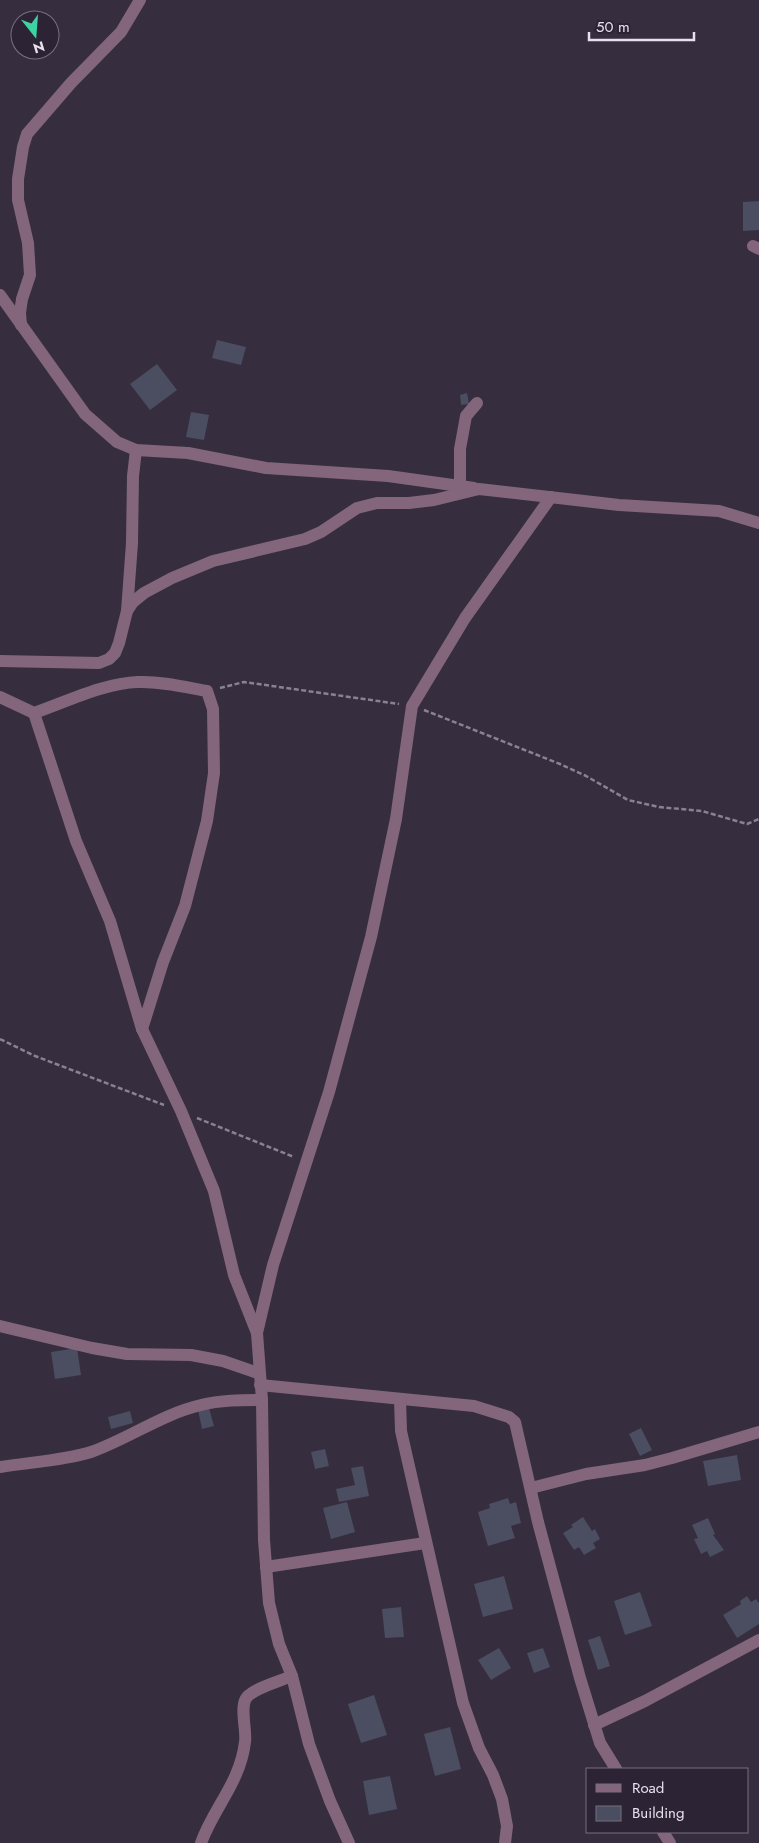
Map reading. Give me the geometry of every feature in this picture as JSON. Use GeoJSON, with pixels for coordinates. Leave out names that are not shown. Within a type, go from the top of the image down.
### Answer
{"type":"FeatureCollection","features":[{"type":"Feature","properties":{"kind":"street"},"geometry":{"type":"LineString","coordinates":[[22,327],[20,313],[22,299],[30,275],[28,243],[18,200],[18,179],[23,147],[28,134],[71,84],[121,32],[140,0]]}},
{"type":"Feature","properties":{"kind":"street"},"geometry":{"type":"LineString","coordinates":[[0,295],[84,414],[117,442],[136,450],[188,454],[266,468],[388,476],[479,489],[620,505],[719,511],[759,523]]}},
{"type":"Feature","properties":{"kind":"street"},"geometry":{"type":"LineString","coordinates":[[460,485],[460,449],[464,424],[466,416],[477,403]]}},
{"type":"Feature","properties":{"kind":"street"},"geometry":{"type":"LineString","coordinates":[[0,661],[98,662],[109,659],[115,653],[127,611],[132,543],[133,476],[136,450]]}},
{"type":"Feature","properties":{"kind":"street"},"geometry":{"type":"LineString","coordinates":[[127,611],[144,593],[172,578],[213,561],[305,539],[321,532],[357,508],[377,503],[409,503],[434,500],[479,489]]}},
{"type":"Feature","properties":{"kind":"street"},"geometry":{"type":"LineString","coordinates":[[349,1843],[330,1801],[309,1744],[292,1676],[279,1644],[268,1603],[264,1540],[262,1400],[257,1333],[273,1265],[329,1092],[371,937],[396,819],[412,706],[466,618],[551,497]]}},
{"type":"Feature","properties":{"kind":"street"},"geometry":{"type":"LineString","coordinates":[[0,697],[34,713],[103,688],[138,682],[178,685],[207,692],[212,709],[214,773],[207,821],[185,906],[163,962],[142,1029]]}},
{"type":"Feature","properties":{"kind":"street"},"geometry":{"type":"LineString","coordinates":[[34,713],[76,841],[110,921],[142,1029],[181,1111],[214,1191],[234,1275],[257,1333]]}},
{"type":"Feature","properties":{"kind":"street"},"geometry":{"type":"LineString","coordinates":[[0,1326],[92,1348],[127,1354],[191,1355],[223,1361],[259,1379],[400,1399],[474,1406],[509,1417],[515,1422],[518,1431],[556,1587],[594,1725],[600,1743],[615,1768]]}},
{"type":"Feature","properties":{"kind":"street"},"geometry":{"type":"LineString","coordinates":[[400,1399],[401,1431],[463,1703],[478,1748],[493,1776],[502,1799],[506,1826],[505,1843]]}},
{"type":"Feature","properties":{"kind":"street"},"geometry":{"type":"LineString","coordinates":[[0,1467],[59,1459],[92,1451],[184,1410],[202,1405],[241,1400],[262,1400]]}},
{"type":"Feature","properties":{"kind":"street"},"geometry":{"type":"LineString","coordinates":[[531,1488],[672,1458],[759,1432]]}},
{"type":"Feature","properties":{"kind":"street"},"geometry":{"type":"LineString","coordinates":[[266,1567],[426,1543]]}},
{"type":"Feature","properties":{"kind":"street"},"geometry":{"type":"LineString","coordinates":[[594,1725],[645,1701],[759,1640]]}},
{"type":"Feature","properties":{"kind":"street"},"geometry":{"type":"LineString","coordinates":[[201,1843],[213,1817],[232,1786],[241,1763],[246,1740],[243,1704],[246,1698],[253,1692],[292,1676]]}},
{"type":"Feature","properties":{"kind":"path"},"geometry":{"type":"LineString","coordinates":[[207,692],[244,682],[412,706],[560,764],[586,776],[628,800],[659,807],[702,811],[748,824],[759,819]]}},
{"type":"Feature","properties":{"kind":"path"},"geometry":{"type":"LineString","coordinates":[[0,1039],[35,1056],[181,1111],[307,1162]]}},
{"type":"Feature","properties":{"kind":"building"},"geometry":{"type":"Polygon","coordinates":[[[759,201],[759,230],[743,231],[743,202],[759,201]]]}},
{"type":"Feature","properties":{"kind":"building"},"geometry":{"type":"Polygon","coordinates":[[[217,340],[246,347],[241,365],[212,358],[217,340]]]}},
{"type":"Feature","properties":{"kind":"building"},"geometry":{"type":"Polygon","coordinates":[[[157,364],[177,390],[150,410],[130,384],[157,364]]]}},
{"type":"Feature","properties":{"kind":"building"},"geometry":{"type":"Polygon","coordinates":[[[467,393],[469,404],[461,405],[460,395],[467,393]]]}},
{"type":"Feature","properties":{"kind":"building"},"geometry":{"type":"Polygon","coordinates":[[[191,412],[209,415],[204,440],[186,437],[191,412]]]}},
{"type":"Feature","properties":{"kind":"building"},"geometry":{"type":"Polygon","coordinates":[[[77,1348],[81,1375],[55,1379],[51,1352],[77,1348]]]}},
{"type":"Feature","properties":{"kind":"building"},"geometry":{"type":"Polygon","coordinates":[[[209,1408],[214,1426],[202,1429],[198,1410],[209,1408]]]}},
{"type":"Feature","properties":{"kind":"building"},"geometry":{"type":"Polygon","coordinates":[[[130,1411],[133,1423],[111,1429],[108,1417],[130,1411]]]}},
{"type":"Feature","properties":{"kind":"building"},"geometry":{"type":"Polygon","coordinates":[[[641,1428],[652,1450],[640,1456],[629,1434],[641,1428]]]}},
{"type":"Feature","properties":{"kind":"building"},"geometry":{"type":"Polygon","coordinates":[[[325,1449],[329,1466],[315,1469],[311,1452],[325,1449]]]}},
{"type":"Feature","properties":{"kind":"building"},"geometry":{"type":"Polygon","coordinates":[[[737,1455],[741,1480],[708,1486],[703,1461],[737,1455]]]}},
{"type":"Feature","properties":{"kind":"building"},"geometry":{"type":"Polygon","coordinates":[[[363,1466],[369,1496],[339,1502],[336,1489],[355,1485],[351,1468],[363,1466]]]}},
{"type":"Feature","properties":{"kind":"building"},"geometry":{"type":"Polygon","coordinates":[[[508,1498],[510,1504],[516,1502],[521,1523],[511,1526],[515,1538],[488,1546],[478,1512],[490,1508],[489,1504],[508,1498]]]}},
{"type":"Feature","properties":{"kind":"building"},"geometry":{"type":"Polygon","coordinates":[[[347,1502],[355,1532],[331,1539],[323,1508],[347,1502]]]}},
{"type":"Feature","properties":{"kind":"building"},"geometry":{"type":"Polygon","coordinates":[[[583,1517],[592,1531],[595,1529],[600,1539],[593,1543],[596,1548],[584,1555],[579,1547],[574,1550],[563,1533],[573,1527],[571,1525],[583,1517]]]}},
{"type":"Feature","properties":{"kind":"building"},"geometry":{"type":"Polygon","coordinates":[[[708,1518],[715,1534],[713,1535],[724,1550],[710,1557],[707,1551],[701,1554],[694,1539],[698,1538],[692,1525],[708,1518]]]}},
{"type":"Feature","properties":{"kind":"building"},"geometry":{"type":"Polygon","coordinates":[[[504,1576],[513,1609],[483,1617],[474,1584],[504,1576]]]}},
{"type":"Feature","properties":{"kind":"building"},"geometry":{"type":"Polygon","coordinates":[[[640,1592],[652,1626],[625,1635],[614,1601],[640,1592]]]}},
{"type":"Feature","properties":{"kind":"building"},"geometry":{"type":"Polygon","coordinates":[[[747,1596],[751,1602],[756,1599],[759,1603],[759,1624],[737,1638],[723,1615],[741,1604],[740,1601],[747,1596]]]}},
{"type":"Feature","properties":{"kind":"building"},"geometry":{"type":"Polygon","coordinates":[[[401,1607],[404,1637],[385,1638],[382,1609],[401,1607]]]}},
{"type":"Feature","properties":{"kind":"building"},"geometry":{"type":"Polygon","coordinates":[[[600,1636],[610,1666],[598,1670],[588,1640],[600,1636]]]}},
{"type":"Feature","properties":{"kind":"building"},"geometry":{"type":"Polygon","coordinates":[[[499,1648],[511,1668],[491,1680],[478,1660],[499,1648]]]}},
{"type":"Feature","properties":{"kind":"building"},"geometry":{"type":"Polygon","coordinates":[[[543,1648],[550,1667],[534,1673],[527,1653],[543,1648]]]}},
{"type":"Feature","properties":{"kind":"building"},"geometry":{"type":"Polygon","coordinates":[[[374,1695],[387,1735],[361,1743],[348,1704],[374,1695]]]}},
{"type":"Feature","properties":{"kind":"building"},"geometry":{"type":"Polygon","coordinates":[[[450,1727],[461,1769],[435,1776],[424,1734],[450,1727]]]}},
{"type":"Feature","properties":{"kind":"building"},"geometry":{"type":"Polygon","coordinates":[[[390,1776],[397,1809],[369,1815],[363,1781],[390,1776]]]}}]}
